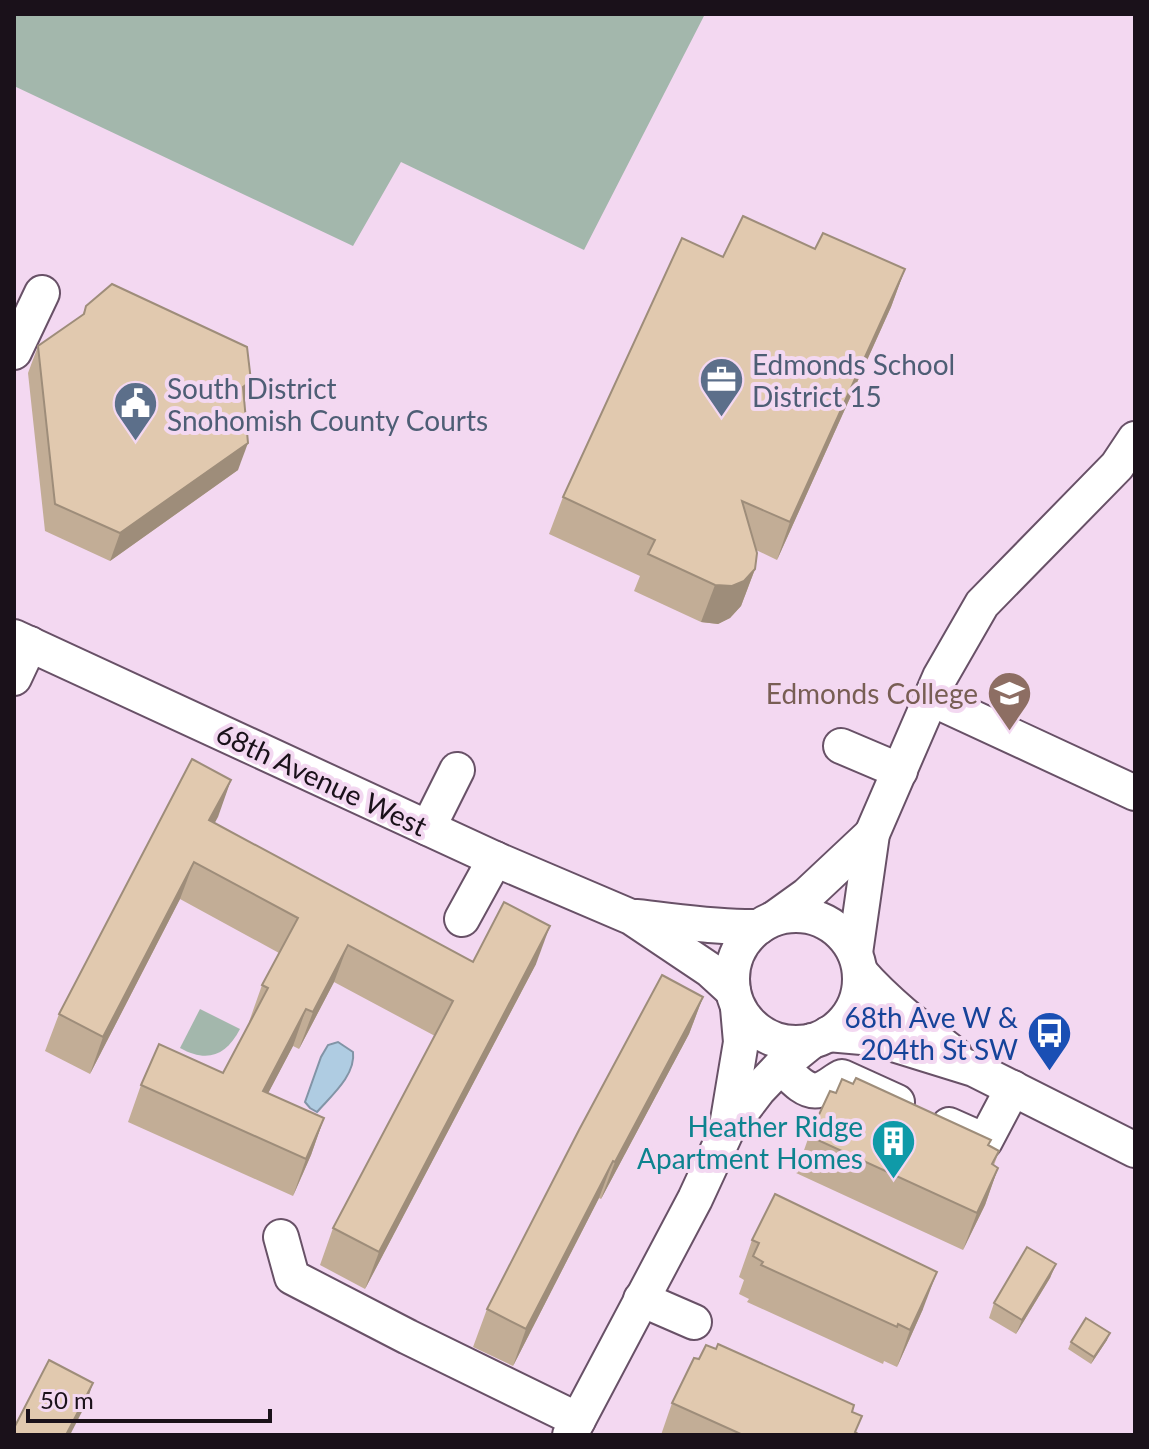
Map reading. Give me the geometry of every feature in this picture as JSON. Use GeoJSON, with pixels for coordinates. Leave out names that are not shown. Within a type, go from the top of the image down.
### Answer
{"type":"FeatureCollection","features":[{"type":"Feature","properties":{"kind":"street"},"geometry":{"type":"LineString","coordinates":[[14,352],[42,293]]}},
{"type":"Feature","properties":{"kind":"street"},"geometry":{"type":"LineString","coordinates":[[281,1237],[292,1277],[574,1428],[695,1199],[726,1132],[781,1066],[843,1023],[853,1008],[859,990],[858,921],[872,834],[930,698],[982,604],[1117,466],[1135,439]]}},
{"type":"Feature","properties":{"kind":"street"},"geometry":{"type":"LineString","coordinates":[[14,678],[22,641]]}},
{"type":"Feature","properties":{"kind":"street","name":"68th Avenue West"},"geometry":{"type":"LineString","coordinates":[[22,641],[495,859],[631,917],[710,970],[735,999]]}},
{"type":"Feature","properties":{"kind":"street"},"geometry":{"type":"LineString","coordinates":[[930,698],[1135,793]]}},
{"type":"Feature","properties":{"kind":"street"},"geometry":{"type":"LineString","coordinates":[[841,746],[900,771]]}},
{"type":"Feature","properties":{"kind":"street"},"geometry":{"type":"LineString","coordinates":[[428,828],[457,770]]}},
{"type":"Feature","properties":{"kind":"street"},"geometry":{"type":"LineString","coordinates":[[726,1132],[741,1042],[732,973],[736,955],[745,939],[807,895],[872,834]]}},
{"type":"Feature","properties":{"kind":"street"},"geometry":{"type":"LineString","coordinates":[[462,919],[495,859]]}},
{"type":"Feature","properties":{"kind":"street"},"geometry":{"type":"LineString","coordinates":[[767,922],[794,915],[813,917],[831,925],[845,937],[857,963],[881,996],[974,1069]]}},
{"type":"Feature","properties":{"kind":"street","name":"68th Avenue West"},"geometry":{"type":"LineString","coordinates":[[631,917],[731,928],[767,922]]}},
{"type":"Feature","properties":{"kind":"street"},"geometry":{"type":"LineString","coordinates":[[735,999],[748,1023],[778,1041],[795,1043],[820,1038],[862,1037],[890,1043],[974,1069],[1135,1150]]}},
{"type":"Feature","properties":{"kind":"street"},"geometry":{"type":"LineString","coordinates":[[781,1066],[809,1091],[816,1091],[838,1078],[846,1078],[985,1141],[1013,1088]]}},
{"type":"Feature","properties":{"kind":"street"},"geometry":{"type":"LineString","coordinates":[[641,1299],[694,1322]]}},
{"type":"Feature","properties":{"kind":"green space"},"geometry":{"type":"Polygon","coordinates":[[[14,14],[705,14],[584,250],[401,162],[353,246],[14,86],[14,14]]]}},
{"type":"Feature","properties":{"kind":"green space"},"geometry":{"type":"Polygon","coordinates":[[[200,1009],[240,1029],[222,1051],[207,1056],[180,1048],[200,1009]]]}},
{"type":"Feature","properties":{"kind":"water"},"geometry":{"type":"Polygon","coordinates":[[[338,1042],[353,1052],[351,1069],[317,1112],[305,1102],[321,1057],[328,1045],[338,1042]]]}},
{"type":"Feature","properties":{"kind":"building","name":"Edmonds School District 15"},"geometry":{"type":"Polygon","coordinates":[[[743,216],[815,249],[823,233],[905,269],[790,522],[742,501],[757,553],[755,569],[744,581],[732,586],[715,585],[648,554],[655,540],[563,497],[682,238],[723,257],[743,216]]]}},
{"type":"Feature","properties":{"kind":"building","name":"South District Snohomish County Courts"},"geometry":{"type":"Polygon","coordinates":[[[112,284],[247,347],[251,381],[243,387],[248,443],[120,533],[55,504],[38,346],[84,314],[86,306],[112,284]]]}},
{"type":"Feature","properties":{"kind":"building"},"geometry":{"type":"Polygon","coordinates":[[[192,759],[231,780],[209,820],[473,962],[504,902],[550,926],[379,1252],[333,1228],[453,1001],[348,945],[313,1012],[306,1009],[263,1091],[324,1118],[306,1159],[141,1085],[159,1044],[223,1073],[268,988],[262,985],[298,918],[194,862],[103,1037],[59,1014],[192,759]]]}},
{"type":"Feature","properties":{"kind":"building"},"geometry":{"type":"Polygon","coordinates":[[[662,975],[703,997],[526,1329],[487,1309],[662,975]]]}},
{"type":"Feature","properties":{"kind":"building"},"geometry":{"type":"Polygon","coordinates":[[[856,1078],[991,1140],[988,1145],[999,1151],[992,1164],[998,1168],[977,1213],[809,1136],[830,1091],[836,1093],[842,1079],[853,1084],[856,1078]]]}},
{"type":"Feature","properties":{"kind":"building"},"geometry":{"type":"Polygon","coordinates":[[[775,1194],[937,1272],[910,1330],[898,1324],[897,1327],[761,1265],[763,1262],[753,1256],[759,1243],[752,1240],[775,1194]]]}},
{"type":"Feature","properties":{"kind":"building"},"geometry":{"type":"Polygon","coordinates":[[[1027,1247],[1056,1264],[1022,1320],[994,1303],[1027,1247]]]}},
{"type":"Feature","properties":{"kind":"building"},"geometry":{"type":"Polygon","coordinates":[[[1086,1318],[1110,1333],[1094,1357],[1071,1342],[1086,1318]]]}},
{"type":"Feature","properties":{"kind":"building"},"geometry":{"type":"Polygon","coordinates":[[[718,1344],[854,1405],[852,1412],[862,1416],[855,1432],[860,1435],[743,1435],[672,1403],[694,1358],[699,1359],[706,1345],[716,1349],[718,1344]]]}},
{"type":"Feature","properties":{"kind":"building"},"geometry":{"type":"Polygon","coordinates":[[[49,1360],[93,1383],[66,1435],[14,1435],[14,1428],[49,1360]]]}},
{"type":"Feature","properties":{"kind":"place","name":"Edmonds School District 15"},"geometry":{"type":"Point","coordinates":[721,419]}},
{"type":"Feature","properties":{"kind":"place","name":"South District Snohomish County Courts"},"geometry":{"type":"Point","coordinates":[136,443]}},
{"type":"Feature","properties":{"kind":"place","name":"Edmonds College"},"geometry":{"type":"Point","coordinates":[1009,732]}},
{"type":"Feature","properties":{"kind":"place","name":"68th Ave W & 204th St SW"},"geometry":{"type":"Point","coordinates":[1049,1072]}},
{"type":"Feature","properties":{"kind":"place","name":"Heather Ridge Apartment Homes"},"geometry":{"type":"Point","coordinates":[894,1181]}}]}
